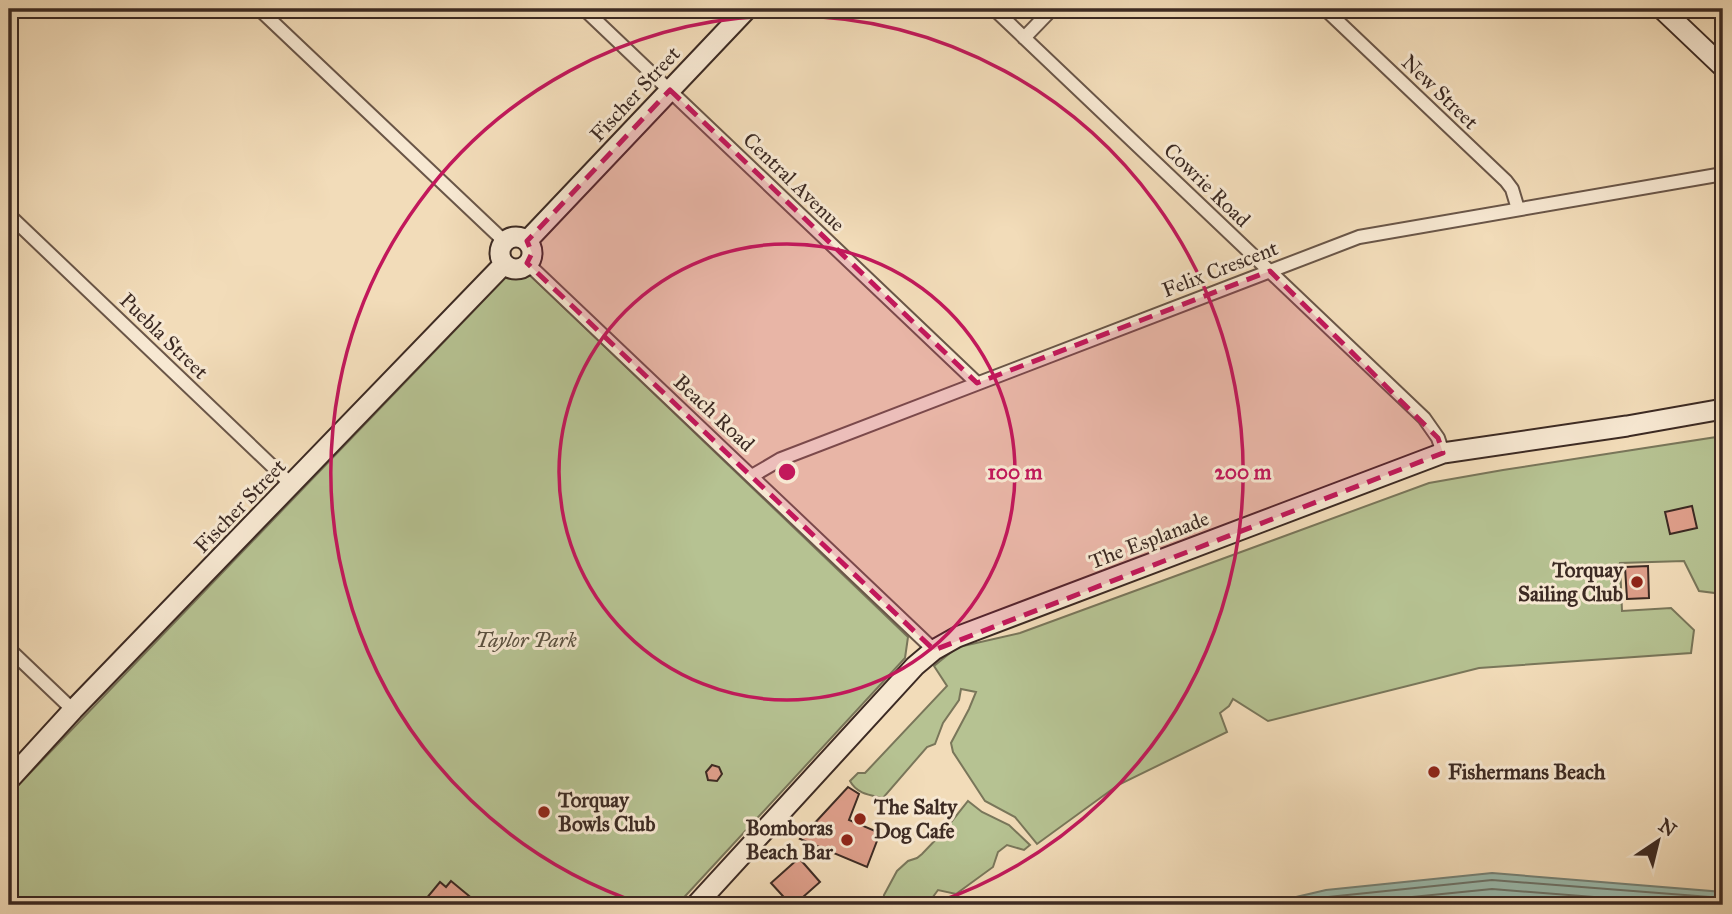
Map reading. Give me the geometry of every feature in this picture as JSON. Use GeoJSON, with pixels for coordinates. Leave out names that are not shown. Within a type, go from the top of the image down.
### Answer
{"type":"FeatureCollection","features":[{"type":"Feature","properties":{"kind":"street"},"geometry":{"type":"LineString","coordinates":[[259,9],[504,241]]}},
{"type":"Feature","properties":{"kind":"street","name":"Central Avenue"},"geometry":{"type":"LineString","coordinates":[[584,9],[977,383]]}},
{"type":"Feature","properties":{"kind":"street","name":"Fischer Street"},"geometry":{"type":"LineString","coordinates":[[527,241],[747,9]]}},
{"type":"Feature","properties":{"kind":"street","name":"Cowrie Road"},"geometry":{"type":"LineString","coordinates":[[994,9],[1424,418],[1432,426],[1443,453]]}},
{"type":"Feature","properties":{"kind":"street"},"geometry":{"type":"LineString","coordinates":[[1024,38],[1052,9]]}},
{"type":"Feature","properties":{"kind":"street","name":"New Street"},"geometry":{"type":"LineString","coordinates":[[1325,9],[1506,181],[1512,188],[1518,209]]}},
{"type":"Feature","properties":{"kind":"street"},"geometry":{"type":"LineString","coordinates":[[1662,9],[1723,67]]}},
{"type":"Feature","properties":{"kind":"street","name":"Felix Crescent"},"geometry":{"type":"LineString","coordinates":[[752,476],[781,459],[1359,237],[1723,174]]}},
{"type":"Feature","properties":{"kind":"street","name":"Puebla Street"},"geometry":{"type":"LineString","coordinates":[[9,215],[292,485]]}},
{"type":"Feature","properties":{"kind":"street"},"geometry":{"type":"LineString","coordinates":[[515,236],[527,241],[532,253],[523,268],[510,268],[500,259],[499,253],[504,241],[515,236]]}},
{"type":"Feature","properties":{"kind":"street","name":"Fischer Street"},"geometry":{"type":"LineString","coordinates":[[9,780],[73,710],[504,264]]}},
{"type":"Feature","properties":{"kind":"street","name":"Beach Road"},"geometry":{"type":"LineString","coordinates":[[527,264],[934,650]]}},
{"type":"Feature","properties":{"kind":"street","name":"The Esplanade"},"geometry":{"type":"LineString","coordinates":[[696,905],[915,666],[934,650],[968,632],[1443,453],[1723,409]]}},
{"type":"Feature","properties":{"kind":"street"},"geometry":{"type":"LineString","coordinates":[[9,649],[73,710]]}},
{"type":"Feature","properties":{"kind":"highlighted area"},"geometry":{"type":"Polygon","coordinates":[[[670,90],[977,383],[1270,271],[1438,438],[1443,453],[934,650],[527,263],[532,253],[527,241],[670,90]]]}},
{"type":"Feature","properties":{"kind":"green space","name":"Taylor Park"},"geometry":{"type":"Polygon","coordinates":[[[509,274],[530,275],[908,637],[905,658],[677,905],[9,905],[9,795],[509,274]]]}},
{"type":"Feature","properties":{"kind":"green space"},"geometry":{"type":"Polygon","coordinates":[[[1723,436],[1723,594],[1699,591],[1684,561],[1620,563],[1622,611],[1671,608],[1694,630],[1691,653],[1479,668],[1268,721],[1233,699],[1220,713],[1227,732],[1118,785],[1037,844],[1015,817],[985,801],[953,752],[951,743],[976,692],[961,689],[959,700],[943,723],[935,744],[927,747],[883,798],[860,791],[850,781],[858,773],[865,773],[947,686],[934,666],[955,649],[1020,633],[1429,483],[1723,436]]]}},
{"type":"Feature","properties":{"kind":"green space"},"geometry":{"type":"Polygon","coordinates":[[[968,801],[982,812],[1009,825],[1030,845],[1024,850],[1007,845],[998,852],[993,867],[956,894],[938,890],[927,905],[883,905],[884,895],[897,871],[922,854],[968,801]]]}},
{"type":"Feature","properties":{"kind":"water"},"geometry":{"type":"Polygon","coordinates":[[[1492,873],[1723,892],[1723,905],[1262,905],[1326,890],[1492,873]]]}},
{"type":"Feature","properties":{"kind":"building"},"geometry":{"type":"Polygon","coordinates":[[[1692,506],[1697,528],[1670,534],[1665,512],[1692,506]]]}},
{"type":"Feature","properties":{"kind":"building","name":"Torquay Sailing Club"},"geometry":{"type":"Polygon","coordinates":[[[1648,566],[1649,598],[1627,599],[1625,567],[1648,566]]]}},
{"type":"Feature","properties":{"kind":"building"},"geometry":{"type":"Polygon","coordinates":[[[712,765],[719,767],[722,774],[717,781],[708,780],[706,772],[712,765]]]}},
{"type":"Feature","properties":{"kind":"building"},"geometry":{"type":"Polygon","coordinates":[[[848,787],[859,794],[849,820],[880,833],[867,867],[800,839],[848,787]]]}},
{"type":"Feature","properties":{"kind":"building"},"geometry":{"type":"Polygon","coordinates":[[[799,858],[820,882],[791,905],[771,883],[799,858]]]}},
{"type":"Feature","properties":{"kind":"building"},"geometry":{"type":"Polygon","coordinates":[[[451,881],[480,905],[431,905],[425,900],[440,882],[446,887],[451,881]]]}},
{"type":"Feature","properties":{"kind":"place","name":"Torquay Sailing Club"},"geometry":{"type":"Point","coordinates":[1637,582]}},
{"type":"Feature","properties":{"kind":"place","name":"Fishermans Beach"},"geometry":{"type":"Point","coordinates":[1434,772]}},
{"type":"Feature","properties":{"kind":"place","name":"Torquay Bowls Club"},"geometry":{"type":"Point","coordinates":[544,812]}},
{"type":"Feature","properties":{"kind":"place","name":"The Salty Dog Cafe"},"geometry":{"type":"Point","coordinates":[860,819]}},
{"type":"Feature","properties":{"kind":"place","name":"Bomboras Beach Bar"},"geometry":{"type":"Point","coordinates":[847,840]}}]}
